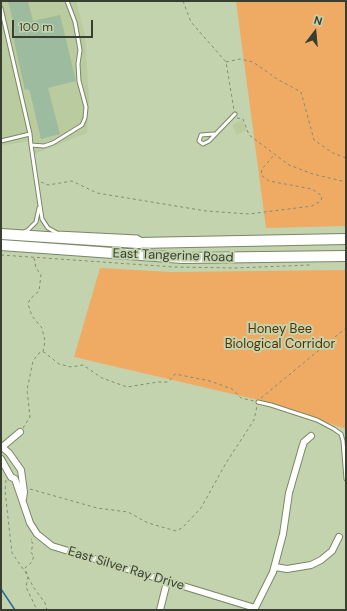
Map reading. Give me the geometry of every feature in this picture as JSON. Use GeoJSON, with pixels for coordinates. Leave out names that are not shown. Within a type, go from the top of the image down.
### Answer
{"type":"FeatureCollection","features":[{"type":"Feature","properties":{"kind":"main road","name":"East Tangerine Road"},"geometry":{"type":"LineString","coordinates":[[1,234],[147,243],[346,239]]}},
{"type":"Feature","properties":{"kind":"main road","name":"East Tangerine Road"},"geometry":{"type":"LineString","coordinates":[[1,245],[183,258],[346,256]]}},
{"type":"Feature","properties":{"kind":"street"},"geometry":{"type":"LineString","coordinates":[[2,448],[20,432]]}},
{"type":"Feature","properties":{"kind":"street"},"geometry":{"type":"LineString","coordinates":[[254,609],[269,582],[275,567],[283,534],[285,513],[291,485],[304,442],[312,436]]}},
{"type":"Feature","properties":{"kind":"street","name":"East Silver Ray Drive"},"geometry":{"type":"LineString","coordinates":[[2,448],[9,453],[21,470],[24,487],[23,499]]}},
{"type":"Feature","properties":{"kind":"street","name":"East Silver Ray Drive"},"geometry":{"type":"LineString","coordinates":[[1,458],[10,475],[15,479],[18,492],[23,499],[30,523],[38,535],[57,549],[254,609]]}},
{"type":"Feature","properties":{"kind":"street"},"geometry":{"type":"LineString","coordinates":[[275,567],[287,569],[311,565],[332,551],[339,537]]}},
{"type":"Feature","properties":{"kind":"street"},"geometry":{"type":"LineString","coordinates":[[160,610],[168,582]]}},
{"type":"Feature","properties":{"kind":"lane"},"geometry":{"type":"LineString","coordinates":[[31,145],[53,143],[76,131],[82,125],[85,118],[86,107],[79,81],[78,64],[80,50],[75,22],[66,1]]}},
{"type":"Feature","properties":{"kind":"lane"},"geometry":{"type":"LineString","coordinates":[[1,8],[30,134],[42,219],[48,228],[57,233],[137,237],[147,243]]}},
{"type":"Feature","properties":{"kind":"lane"},"geometry":{"type":"LineString","coordinates":[[214,134],[201,135],[199,141],[203,144],[214,134],[235,114]]}},
{"type":"Feature","properties":{"kind":"lane"},"geometry":{"type":"LineString","coordinates":[[1,141],[30,134]]}},
{"type":"Feature","properties":{"kind":"lane"},"geometry":{"type":"LineString","coordinates":[[14,235],[28,230],[36,222],[39,204]]}},
{"type":"Feature","properties":{"kind":"lane"},"geometry":{"type":"LineString","coordinates":[[258,402],[317,420],[341,434],[343,441],[346,479]]}},
{"type":"Feature","properties":{"kind":"path"},"geometry":{"type":"LineString","coordinates":[[183,1],[191,22],[226,62],[231,100],[236,118],[243,119],[249,135],[289,165],[307,172],[346,182]]}},
{"type":"Feature","properties":{"kind":"path"},"geometry":{"type":"LineString","coordinates":[[226,62],[240,59],[253,62],[277,79],[301,92],[314,140],[327,149],[346,158]]}},
{"type":"Feature","properties":{"kind":"path"},"geometry":{"type":"LineString","coordinates":[[36,181],[48,185],[72,181],[97,193],[206,211],[249,214],[312,206],[321,201],[322,196],[312,189],[269,181],[261,175],[262,169],[274,155]]}},
{"type":"Feature","properties":{"kind":"path"},"geometry":{"type":"LineString","coordinates":[[20,432],[30,417],[27,390],[33,361],[43,352],[45,341],[42,328],[32,316],[28,304],[30,299],[39,291],[41,275],[36,268],[34,257]]}},
{"type":"Feature","properties":{"kind":"path"},"geometry":{"type":"LineString","coordinates":[[24,487],[97,508],[128,512],[148,523],[176,531],[182,528],[201,508],[226,463],[254,420],[258,402],[263,394],[299,368],[346,328]]}},
{"type":"Feature","properties":{"kind":"path"},"geometry":{"type":"LineString","coordinates":[[43,352],[59,364],[71,367],[83,365],[102,378],[127,387],[158,382],[168,382],[175,374],[210,381],[232,389],[241,398],[258,402]]}},
{"type":"Feature","properties":{"kind":"path"},"geometry":{"type":"LineString","coordinates":[[10,475],[5,482],[5,491],[12,553],[28,576],[26,587],[36,610]]}},
{"type":"Feature","properties":{"kind":"path"},"geometry":{"type":"LineString","coordinates":[[38,535],[30,541],[33,543],[31,553],[34,555],[32,562],[25,570],[34,588],[46,603],[47,610]]}},
{"type":"Feature","properties":{"kind":"shaded area"},"geometry":{"type":"Polygon","coordinates":[[[1,1],[76,1],[85,35],[89,101],[87,133],[34,154],[28,141],[1,146],[1,1]]]}},
{"type":"Feature","properties":{"kind":"shaded area"},"geometry":{"type":"Polygon","coordinates":[[[242,120],[247,130],[237,135],[232,125],[242,120]]]}},
{"type":"Feature","properties":{"kind":"green space"},"geometry":{"type":"Polygon","coordinates":[[[236,1],[346,1],[346,226],[266,228],[236,1]]]}},
{"type":"Feature","properties":{"kind":"green space","name":"Honey Bee Biological Corridor"},"geometry":{"type":"Polygon","coordinates":[[[100,268],[171,272],[346,270],[346,429],[267,402],[74,357],[100,268]]]}},
{"type":"Feature","properties":{"kind":"building"},"geometry":{"type":"Polygon","coordinates":[[[8,1],[28,1],[33,21],[60,15],[76,81],[48,88],[60,134],[41,139],[30,92],[28,89],[25,90],[13,36],[15,36],[14,25],[8,1]]]}},
{"type":"Feature","properties":{"kind":"waterway"},"geometry":{"type":"LineString","coordinates":[[1,589],[15,610]]}}]}
